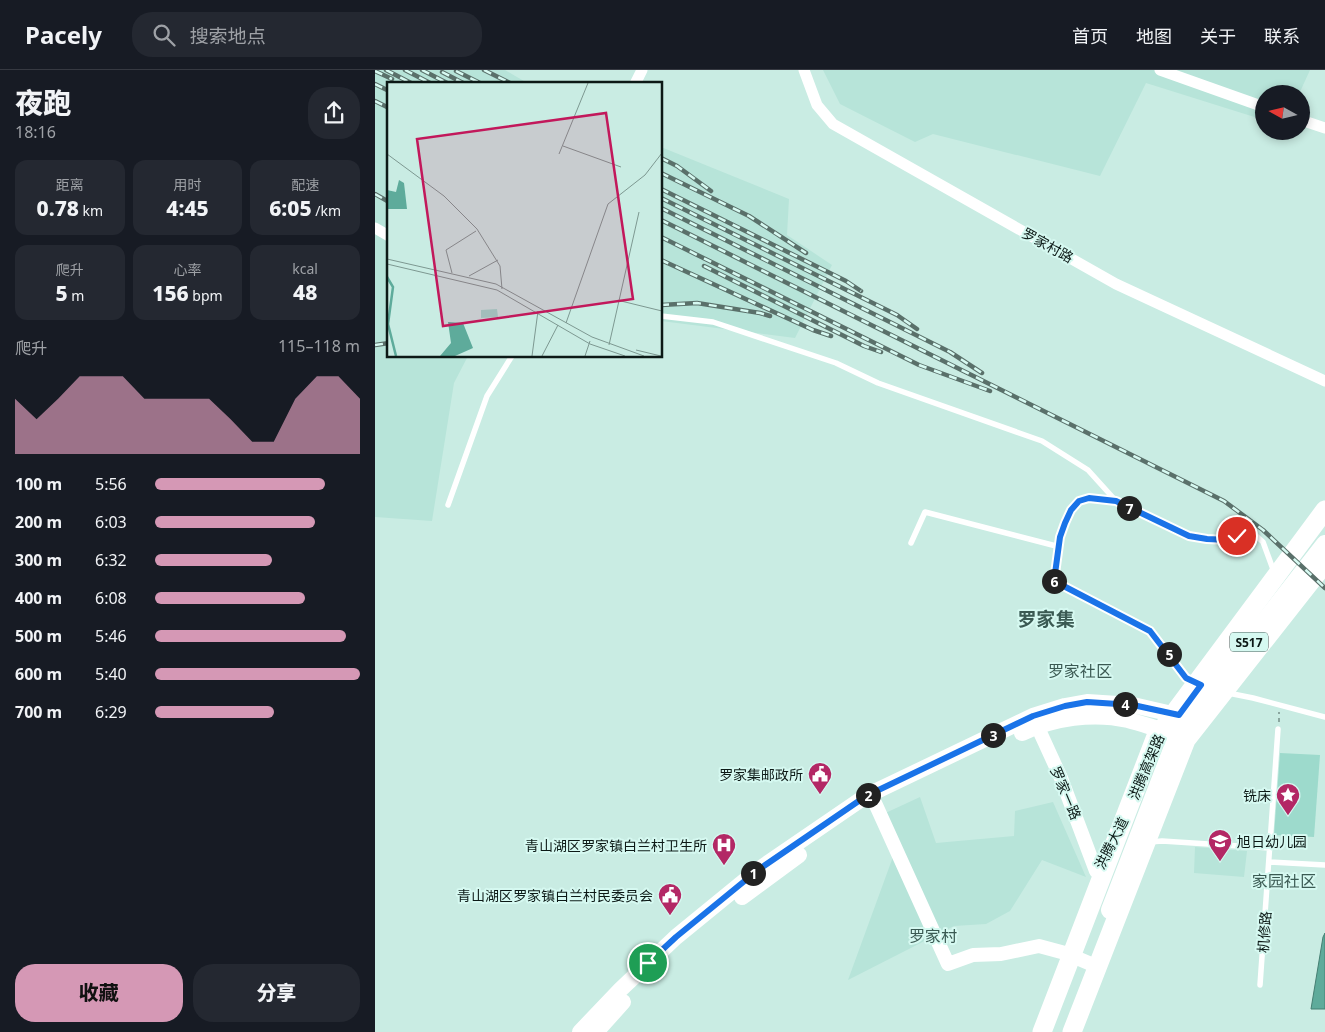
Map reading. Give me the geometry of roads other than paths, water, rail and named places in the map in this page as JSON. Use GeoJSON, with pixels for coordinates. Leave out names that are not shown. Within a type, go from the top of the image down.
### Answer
{"type":"FeatureCollection","features":[{"type":"Feature","properties":{"kind":"highway","name":"洪腾高架路"},"geometry":{"type":"LineString","coordinates":[[1042,1032],[1155,739],[1325,510]]}},
{"type":"Feature","properties":{"kind":"highway","name":"洪腾高架路"},"geometry":{"type":"LineString","coordinates":[[1072,1032],[1186,740],[1321,551]]}},
{"type":"Feature","properties":{"kind":"main road","name":"洪腾大道"},"geometry":{"type":"LineString","coordinates":[[1035,1032],[1096,871],[1173,733],[1207,687],[1321,551],[1325,525]]}},
{"type":"Feature","properties":{"kind":"main road"},"geometry":{"type":"LineString","coordinates":[[596,1032],[685,941],[766,878],[875,803],[1065,706],[1087,702],[1133,705],[1184,717]]}},
{"type":"Feature","properties":{"kind":"main road"},"geometry":{"type":"LineString","coordinates":[[580,1032],[621,989],[676,937],[758,870],[866,796],[1035,721],[1099,716],[1127,720],[1173,733]]}},
{"type":"Feature","properties":{"kind":"main road","name":"洪腾大道"},"geometry":{"type":"LineString","coordinates":[[1064,1032],[1129,860],[1173,733]]}},
{"type":"Feature","properties":{"kind":"street"},"geometry":{"type":"LineString","coordinates":[[636,82],[641,70]]}},
{"type":"Feature","properties":{"kind":"street","name":"罗家村路"},"geometry":{"type":"LineString","coordinates":[[804,70],[817,105],[833,124],[1116,284],[1325,381]]}},
{"type":"Feature","properties":{"kind":"street"},"geometry":{"type":"LineString","coordinates":[[1160,70],[1255,104]]}},
{"type":"Feature","properties":{"kind":"street"},"geometry":{"type":"LineString","coordinates":[[1310,123],[1324,127]]}},
{"type":"Feature","properties":{"kind":"street"},"geometry":{"type":"LineString","coordinates":[[375,228],[387,235]]}},
{"type":"Feature","properties":{"kind":"street","name":"罗家一路"},"geometry":{"type":"LineString","coordinates":[[1035,721],[1061,778],[1096,871]]}},
{"type":"Feature","properties":{"kind":"street"},"geometry":{"type":"LineString","coordinates":[[875,803],[948,964],[973,955],[1001,954],[1039,946],[1065,953],[1091,964]]}},
{"type":"Feature","properties":{"kind":"lane"},"geometry":{"type":"LineString","coordinates":[[663,316],[713,322],[836,362],[878,383],[1042,441],[1088,470],[1116,501]]}},
{"type":"Feature","properties":{"kind":"lane"},"geometry":{"type":"LineString","coordinates":[[447,505],[487,396],[511,358]]}},
{"type":"Feature","properties":{"kind":"lane"},"geometry":{"type":"LineString","coordinates":[[1274,572],[1263,542],[1254,534],[1237,536],[1229,540],[1189,536],[1116,501],[1089,498],[1079,501],[1071,510],[1065,523],[1060,537],[1054,581],[1150,631],[1186,678],[1207,687],[1325,717]]}},
{"type":"Feature","properties":{"kind":"lane"},"geometry":{"type":"LineString","coordinates":[[911,543],[925,512],[1060,547]]}},
{"type":"Feature","properties":{"kind":"lane","name":"机修路"},"geometry":{"type":"LineString","coordinates":[[1261,985],[1278,729]]}},
{"type":"Feature","properties":{"kind":"lane"},"geometry":{"type":"LineString","coordinates":[[1129,860],[1141,843],[1162,841],[1270,848]]}},
{"type":"Feature","properties":{"kind":"lane"},"geometry":{"type":"LineString","coordinates":[[1269,862],[1325,865]]}},
{"type":"Feature","properties":{"kind":"railway"},"geometry":{"type":"LineString","coordinates":[[386,70],[409,82]]}},
{"type":"Feature","properties":{"kind":"railway"},"geometry":{"type":"LineString","coordinates":[[405,70],[428,82]]}},
{"type":"Feature","properties":{"kind":"railway"},"geometry":{"type":"LineString","coordinates":[[422,70],[445,82]]}},
{"type":"Feature","properties":{"kind":"railway"},"geometry":{"type":"LineString","coordinates":[[484,70],[508,82]]}},
{"type":"Feature","properties":{"kind":"railway"},"geometry":{"type":"LineString","coordinates":[[375,71],[392,79]]}},
{"type":"Feature","properties":{"kind":"railway"},"geometry":{"type":"LineString","coordinates":[[456,71],[478,82]]}},
{"type":"Feature","properties":{"kind":"railway"},"geometry":{"type":"LineString","coordinates":[[442,72],[461,82]]}},
{"type":"Feature","properties":{"kind":"railway"},"geometry":{"type":"LineString","coordinates":[[375,84],[387,90]]}},
{"type":"Feature","properties":{"kind":"railway"},"geometry":{"type":"LineString","coordinates":[[375,101],[387,107]]}},
{"type":"Feature","properties":{"kind":"railway"},"geometry":{"type":"LineString","coordinates":[[663,159],[677,166],[711,191]]}},
{"type":"Feature","properties":{"kind":"railway"},"geometry":{"type":"LineString","coordinates":[[663,174],[749,216],[806,253]]}},
{"type":"Feature","properties":{"kind":"railway"},"geometry":{"type":"LineString","coordinates":[[663,190],[846,281],[861,291]]}},
{"type":"Feature","properties":{"kind":"railway"},"geometry":{"type":"LineString","coordinates":[[375,194],[387,201]]}},
{"type":"Feature","properties":{"kind":"railway"},"geometry":{"type":"LineString","coordinates":[[663,199],[897,315],[917,329]]}},
{"type":"Feature","properties":{"kind":"railway"},"geometry":{"type":"LineString","coordinates":[[663,209],[950,352],[982,373]]}},
{"type":"Feature","properties":{"kind":"railway"},"geometry":{"type":"LineString","coordinates":[[663,221],[1224,501],[1263,530],[1325,588]]}},
{"type":"Feature","properties":{"kind":"railway"},"geometry":{"type":"LineString","coordinates":[[663,238],[919,365],[990,391]]}},
{"type":"Feature","properties":{"kind":"railway"},"geometry":{"type":"LineString","coordinates":[[663,261],[813,330],[831,336]]}},
{"type":"Feature","properties":{"kind":"railway"},"geometry":{"type":"LineString","coordinates":[[704,266],[864,346],[881,352]]}},
{"type":"Feature","properties":{"kind":"railway"},"geometry":{"type":"LineString","coordinates":[[663,305],[697,303],[770,316]]}},
{"type":"Feature","properties":{"kind":"railway"},"geometry":{"type":"LineString","coordinates":[[375,345],[387,343]]}},
{"type":"Feature","properties":{"kind":"place","name":"罗家集邮政所"},"geometry":{"type":"Point","coordinates":[820,795]}},
{"type":"Feature","properties":{"kind":"place","name":"铣床"},"geometry":{"type":"Point","coordinates":[1288,816]}},
{"type":"Feature","properties":{"kind":"place","name":"旭日幼儿园"},"geometry":{"type":"Point","coordinates":[1220,862]}},
{"type":"Feature","properties":{"kind":"place","name":"青山湖区罗家镇白兰村卫生所"},"geometry":{"type":"Point","coordinates":[724,866]}},
{"type":"Feature","properties":{"kind":"place","name":"青山湖区罗家镇白兰村民委员会"},"geometry":{"type":"Point","coordinates":[670,916]}},
{"type":"Feature","properties":{"kind":"district","name":"罗家集"},"geometry":{"type":"Point","coordinates":[1046,619]}},
{"type":"Feature","properties":{"kind":"district","name":"罗家社区"},"geometry":{"type":"Point","coordinates":[1080,671]}},
{"type":"Feature","properties":{"kind":"district","name":"家园社区"},"geometry":{"type":"Point","coordinates":[1284,881]}},
{"type":"Feature","properties":{"kind":"district","name":"罗家村"},"geometry":{"type":"Point","coordinates":[933,936]}}]}
